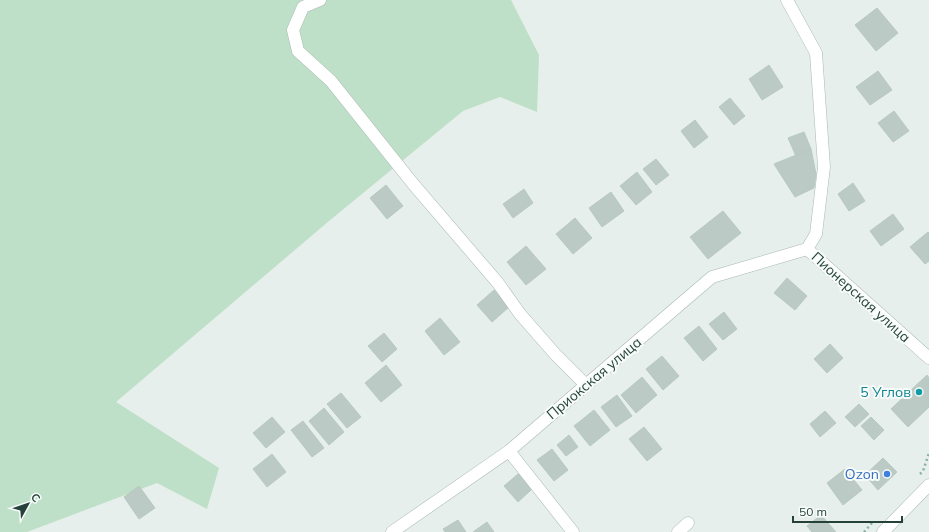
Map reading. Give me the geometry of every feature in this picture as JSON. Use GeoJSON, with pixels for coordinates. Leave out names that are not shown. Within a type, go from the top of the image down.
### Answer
{"type":"FeatureCollection","features":[{"type":"Feature","properties":{"kind":"street"},"geometry":{"type":"LineString","coordinates":[[320,0],[303,8],[293,30],[298,51],[331,81],[414,185],[498,283],[520,314],[554,354],[586,385]]}},
{"type":"Feature","properties":{"kind":"street","name":"Пионерская улица"},"geometry":{"type":"LineString","coordinates":[[787,0],[816,53],[824,167],[816,234],[807,249],[929,358]]}},
{"type":"Feature","properties":{"kind":"street","name":"Приокская улица"},"geometry":{"type":"LineString","coordinates":[[392,532],[508,451],[712,278],[807,249]]}},
{"type":"Feature","properties":{"kind":"street"},"geometry":{"type":"LineString","coordinates":[[508,451],[573,532]]}},
{"type":"Feature","properties":{"kind":"street"},"geometry":{"type":"LineString","coordinates":[[883,532],[929,485]]}},
{"type":"Feature","properties":{"kind":"street"},"geometry":{"type":"LineString","coordinates":[[678,532],[688,523]]}},
{"type":"Feature","properties":{"kind":"green space"},"geometry":{"type":"Polygon","coordinates":[[[0,0],[511,0],[539,55],[537,112],[500,97],[463,111],[329,221],[116,402],[219,468],[207,509],[157,483],[27,532],[0,532],[0,0]]]}},
{"type":"Feature","properties":{"kind":"building"},"geometry":{"type":"Polygon","coordinates":[[[877,8],[898,33],[876,51],[855,25],[877,8]]]}},
{"type":"Feature","properties":{"kind":"building"},"geometry":{"type":"Polygon","coordinates":[[[769,65],[783,87],[762,100],[749,79],[769,65]]]}},
{"type":"Feature","properties":{"kind":"building"},"geometry":{"type":"Polygon","coordinates":[[[878,71],[892,90],[870,105],[856,87],[878,71]]]}},
{"type":"Feature","properties":{"kind":"building"},"geometry":{"type":"Polygon","coordinates":[[[730,98],[745,116],[734,125],[719,107],[730,98]]]}},
{"type":"Feature","properties":{"kind":"building"},"geometry":{"type":"Polygon","coordinates":[[[894,111],[909,131],[893,142],[878,123],[894,111]]]}},
{"type":"Feature","properties":{"kind":"building"},"geometry":{"type":"Polygon","coordinates":[[[695,120],[708,137],[694,148],[681,131],[695,120]]]}},
{"type":"Feature","properties":{"kind":"building"},"geometry":{"type":"Polygon","coordinates":[[[804,132],[811,149],[796,156],[788,138],[804,132]]]}},
{"type":"Feature","properties":{"kind":"building"},"geometry":{"type":"Polygon","coordinates":[[[811,149],[816,174],[814,188],[795,197],[774,164],[811,149]]]}},
{"type":"Feature","properties":{"kind":"building"},"geometry":{"type":"Polygon","coordinates":[[[656,159],[669,175],[656,185],[643,169],[656,159]]]}},
{"type":"Feature","properties":{"kind":"building"},"geometry":{"type":"Polygon","coordinates":[[[637,172],[652,192],[636,205],[620,186],[637,172]]]}},
{"type":"Feature","properties":{"kind":"building"},"geometry":{"type":"Polygon","coordinates":[[[853,183],[865,201],[849,211],[838,194],[853,183]]]}},
{"type":"Feature","properties":{"kind":"building"},"geometry":{"type":"Polygon","coordinates":[[[386,185],[403,206],[387,219],[370,198],[386,185]]]}},
{"type":"Feature","properties":{"kind":"building"},"geometry":{"type":"Polygon","coordinates":[[[524,189],[533,203],[513,218],[503,204],[524,189]]]}},
{"type":"Feature","properties":{"kind":"building"},"geometry":{"type":"Polygon","coordinates":[[[611,192],[624,211],[602,227],[589,208],[611,192]]]}},
{"type":"Feature","properties":{"kind":"building"},"geometry":{"type":"Polygon","coordinates":[[[723,211],[741,233],[708,259],[690,237],[723,211]]]}},
{"type":"Feature","properties":{"kind":"building"},"geometry":{"type":"Polygon","coordinates":[[[893,214],[904,229],[881,246],[870,231],[893,214]]]}},
{"type":"Feature","properties":{"kind":"building"},"geometry":{"type":"Polygon","coordinates":[[[575,218],[592,238],[573,254],[556,234],[575,218]]]}},
{"type":"Feature","properties":{"kind":"building"},"geometry":{"type":"Polygon","coordinates":[[[928,232],[929,261],[925,264],[910,247],[928,232]]]}},
{"type":"Feature","properties":{"kind":"building"},"geometry":{"type":"Polygon","coordinates":[[[526,246],[546,269],[526,285],[507,262],[526,246]]]}},
{"type":"Feature","properties":{"kind":"building"},"geometry":{"type":"Polygon","coordinates":[[[787,278],[807,296],[795,310],[774,293],[787,278]]]}},
{"type":"Feature","properties":{"kind":"building"},"geometry":{"type":"Polygon","coordinates":[[[494,290],[509,307],[492,322],[477,305],[494,290]]]}},
{"type":"Feature","properties":{"kind":"building"},"geometry":{"type":"Polygon","coordinates":[[[724,312],[737,329],[723,340],[709,324],[724,312]]]}},
{"type":"Feature","properties":{"kind":"building"},"geometry":{"type":"Polygon","coordinates":[[[440,318],[460,342],[444,355],[425,331],[440,318]]]}},
{"type":"Feature","properties":{"kind":"building"},"geometry":{"type":"Polygon","coordinates":[[[699,326],[717,349],[703,361],[684,338],[699,326]]]}},
{"type":"Feature","properties":{"kind":"building"},"geometry":{"type":"Polygon","coordinates":[[[384,333],[397,349],[382,362],[368,346],[384,333]]]}},
{"type":"Feature","properties":{"kind":"building"},"geometry":{"type":"Polygon","coordinates":[[[830,344],[843,358],[827,373],[814,359],[830,344]]]}},
{"type":"Feature","properties":{"kind":"building"},"geometry":{"type":"Polygon","coordinates":[[[662,356],[679,376],[663,390],[646,369],[662,356]]]}},
{"type":"Feature","properties":{"kind":"building"},"geometry":{"type":"Polygon","coordinates":[[[386,365],[402,385],[381,402],[365,383],[386,365]]]}},
{"type":"Feature","properties":{"kind":"building","name":"5 Углов"},"geometry":{"type":"Polygon","coordinates":[[[927,375],[929,378],[929,407],[908,427],[891,409],[927,375]]]}},
{"type":"Feature","properties":{"kind":"building"},"geometry":{"type":"Polygon","coordinates":[[[642,377],[657,395],[636,413],[621,395],[642,377]]]}},
{"type":"Feature","properties":{"kind":"building"},"geometry":{"type":"Polygon","coordinates":[[[341,393],[361,417],[347,428],[327,404],[341,393]]]}},
{"type":"Feature","properties":{"kind":"building"},"geometry":{"type":"Polygon","coordinates":[[[617,395],[632,416],[616,427],[601,407],[617,395]]]}},
{"type":"Feature","properties":{"kind":"building"},"geometry":{"type":"Polygon","coordinates":[[[859,404],[869,414],[855,427],[845,417],[859,404]]]}},
{"type":"Feature","properties":{"kind":"building"},"geometry":{"type":"Polygon","coordinates":[[[324,408],[344,432],[329,445],[309,421],[324,408]]]}},
{"type":"Feature","properties":{"kind":"building"},"geometry":{"type":"Polygon","coordinates":[[[594,410],[610,430],[590,446],[574,426],[594,410]]]}},
{"type":"Feature","properties":{"kind":"building"},"geometry":{"type":"Polygon","coordinates":[[[825,411],[836,423],[820,437],[810,424],[825,411]]]}},
{"type":"Feature","properties":{"kind":"building"},"geometry":{"type":"Polygon","coordinates":[[[272,417],[285,432],[266,448],[253,433],[272,417]]]}},
{"type":"Feature","properties":{"kind":"building"},"geometry":{"type":"Polygon","coordinates":[[[871,417],[884,430],[874,440],[861,426],[871,417]]]}},
{"type":"Feature","properties":{"kind":"building"},"geometry":{"type":"Polygon","coordinates":[[[303,421],[324,448],[312,457],[291,430],[303,421]]]}},
{"type":"Feature","properties":{"kind":"building"},"geometry":{"type":"Polygon","coordinates":[[[644,427],[662,449],[647,461],[629,439],[644,427]]]}},
{"type":"Feature","properties":{"kind":"building"},"geometry":{"type":"Polygon","coordinates":[[[569,435],[578,447],[566,456],[557,445],[569,435]]]}},
{"type":"Feature","properties":{"kind":"building"},"geometry":{"type":"Polygon","coordinates":[[[552,449],[568,470],[554,481],[537,460],[552,449]]]}},
{"type":"Feature","properties":{"kind":"building"},"geometry":{"type":"Polygon","coordinates":[[[272,454],[286,472],[267,487],[253,469],[272,454]]]}},
{"type":"Feature","properties":{"kind":"building"},"geometry":{"type":"Polygon","coordinates":[[[883,458],[897,472],[878,490],[865,475],[883,458]]]}},
{"type":"Feature","properties":{"kind":"building"},"geometry":{"type":"Polygon","coordinates":[[[845,469],[862,490],[843,505],[827,483],[845,469]]]}},
{"type":"Feature","properties":{"kind":"building"},"geometry":{"type":"Polygon","coordinates":[[[518,474],[532,489],[518,502],[504,486],[518,474]]]}},
{"type":"Feature","properties":{"kind":"building"},"geometry":{"type":"Polygon","coordinates":[[[139,486],[155,508],[139,519],[124,497],[139,486]]]}},
{"type":"Feature","properties":{"kind":"building"},"geometry":{"type":"Polygon","coordinates":[[[821,515],[836,532],[812,532],[807,526],[821,515]]]}},
{"type":"Feature","properties":{"kind":"building"},"geometry":{"type":"Polygon","coordinates":[[[458,520],[466,532],[445,532],[443,529],[458,520]]]}},
{"type":"Feature","properties":{"kind":"building"},"geometry":{"type":"Polygon","coordinates":[[[487,522],[494,532],[473,532],[487,522]]]}},
{"type":"Feature","properties":{"kind":"place","name":"5 Углов"},"geometry":{"type":"Point","coordinates":[919,392]}},
{"type":"Feature","properties":{"kind":"place","name":"Ozon"},"geometry":{"type":"Point","coordinates":[887,474]}}]}
